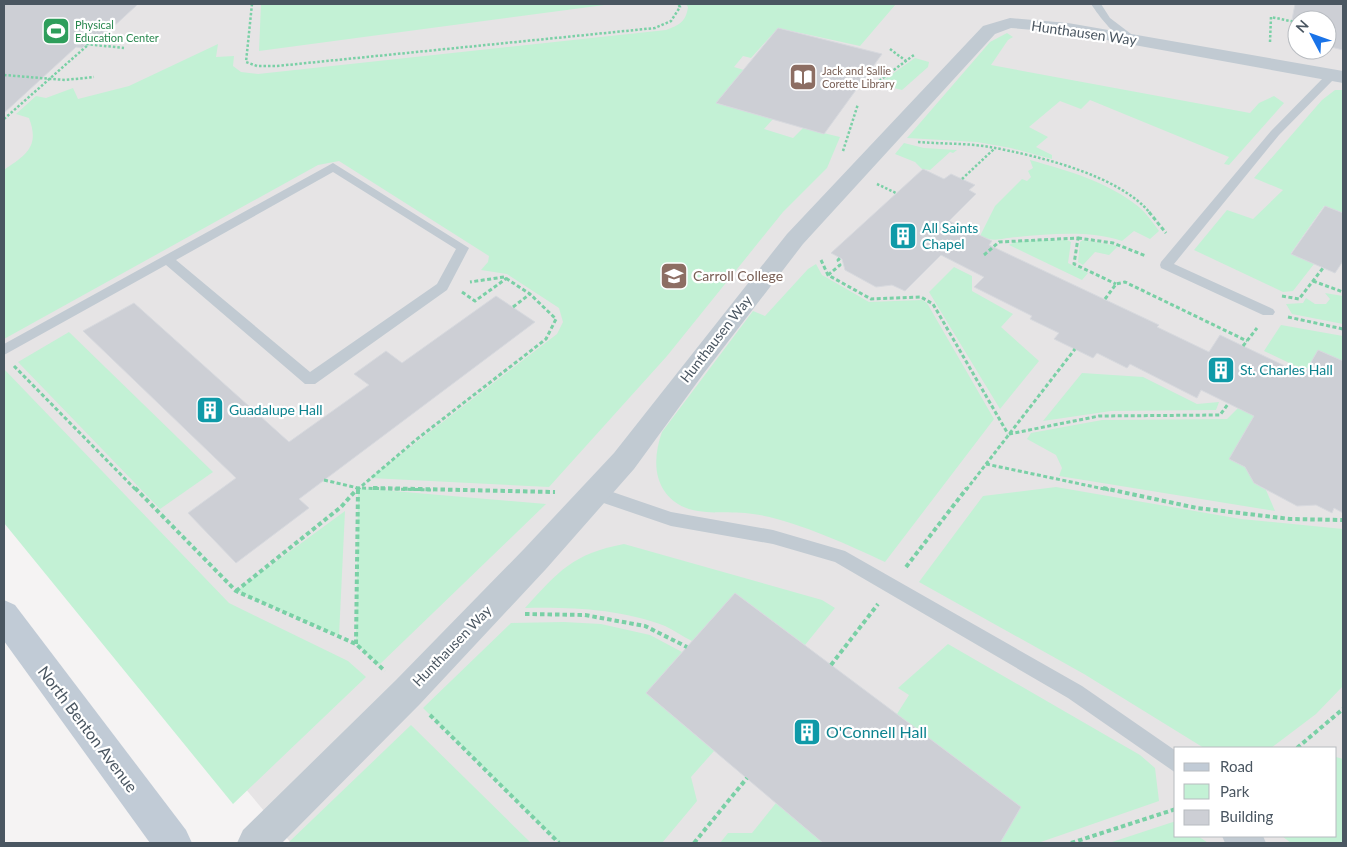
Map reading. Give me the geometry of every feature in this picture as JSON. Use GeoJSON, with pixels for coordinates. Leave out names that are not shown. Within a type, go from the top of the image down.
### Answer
{"type":"FeatureCollection","features":[{"type":"Feature","properties":{"kind":"main road","name":"North Benton Avenue"},"geometry":{"type":"LineString","coordinates":[[4,615],[173,843]]}},
{"type":"Feature","properties":{"kind":"street","name":"Hunthausen Way"},"geometry":{"type":"LineString","coordinates":[[256,843],[484,614],[624,461],[695,366],[795,239],[989,30],[1010,23],[1068,28],[1337,77]]}},
{"type":"Feature","properties":{"kind":"lane"},"geometry":{"type":"LineString","coordinates":[[1096,4],[1106,20],[1131,39]]}},
{"type":"Feature","properties":{"kind":"lane"},"geometry":{"type":"LineString","coordinates":[[1268,312],[1166,265],[1274,132],[1337,77]]}},
{"type":"Feature","properties":{"kind":"lane"},"geometry":{"type":"LineString","coordinates":[[6,355],[167,259],[333,167],[463,248],[442,287],[310,380],[167,259]]}},
{"type":"Feature","properties":{"kind":"lane"},"geometry":{"type":"LineString","coordinates":[[595,493],[671,520],[773,537],[839,556],[893,585],[1075,692],[1174,762]]}},
{"type":"Feature","properties":{"kind":"path"},"geometry":{"type":"LineString","coordinates":[[252,4],[246,62],[256,66],[655,28],[670,24],[678,16],[680,7],[678,4]]}},
{"type":"Feature","properties":{"kind":"path"},"geometry":{"type":"LineString","coordinates":[[1270,43],[1271,17],[1287,20]]}},
{"type":"Feature","properties":{"kind":"path"},"geometry":{"type":"LineString","coordinates":[[4,119],[88,44],[124,48]]}},
{"type":"Feature","properties":{"kind":"path"},"geometry":{"type":"LineString","coordinates":[[890,49],[906,61]]}},
{"type":"Feature","properties":{"kind":"path"},"geometry":{"type":"LineString","coordinates":[[872,86],[914,55]]}},
{"type":"Feature","properties":{"kind":"path"},"geometry":{"type":"LineString","coordinates":[[4,75],[49,79],[94,77]]}},
{"type":"Feature","properties":{"kind":"path"},"geometry":{"type":"LineString","coordinates":[[842,155],[846,137],[858,104]]}},
{"type":"Feature","properties":{"kind":"path"},"geometry":{"type":"LineString","coordinates":[[917,142],[994,148],[1074,168],[1114,185],[1146,208],[1179,249]]}},
{"type":"Feature","properties":{"kind":"path"},"geometry":{"type":"LineString","coordinates":[[962,179],[994,148]]}},
{"type":"Feature","properties":{"kind":"path"},"geometry":{"type":"LineString","coordinates":[[1078,238],[1074,264],[1116,284],[1125,282],[1247,341],[1243,346]]}},
{"type":"Feature","properties":{"kind":"path"},"geometry":{"type":"LineString","coordinates":[[984,255],[999,242],[1078,238],[1103,239],[1120,243],[1166,265]]}},
{"type":"Feature","properties":{"kind":"path"},"geometry":{"type":"LineString","coordinates":[[828,275],[840,265],[838,260],[840,258]]}},
{"type":"Feature","properties":{"kind":"path"},"geometry":{"type":"LineString","coordinates":[[821,260],[828,275],[871,299],[922,297],[933,304],[1008,434]]}},
{"type":"Feature","properties":{"kind":"path"},"geometry":{"type":"LineString","coordinates":[[236,591],[341,507],[358,488],[546,339],[556,319],[530,294],[504,277],[473,280]]}},
{"type":"Feature","properties":{"kind":"path"},"geometry":{"type":"LineString","coordinates":[[458,289],[475,301],[507,278]]}},
{"type":"Feature","properties":{"kind":"path"},"geometry":{"type":"LineString","coordinates":[[1313,281],[1343,292]]}},
{"type":"Feature","properties":{"kind":"path"},"geometry":{"type":"LineString","coordinates":[[1105,298],[1116,284]]}},
{"type":"Feature","properties":{"kind":"path"},"geometry":{"type":"LineString","coordinates":[[513,307],[530,294]]}},
{"type":"Feature","properties":{"kind":"path"},"geometry":{"type":"LineString","coordinates":[[1268,312],[1343,329]]}},
{"type":"Feature","properties":{"kind":"path"},"geometry":{"type":"LineString","coordinates":[[893,585],[1075,349]]}},
{"type":"Feature","properties":{"kind":"path"},"geometry":{"type":"LineString","coordinates":[[6,355],[236,591],[356,644],[408,692],[559,843]]}},
{"type":"Feature","properties":{"kind":"path"},"geometry":{"type":"LineString","coordinates":[[1008,434],[1099,416],[1220,415],[1228,404]]}},
{"type":"Feature","properties":{"kind":"path"},"geometry":{"type":"LineString","coordinates":[[986,464],[1197,508],[1290,519],[1343,520]]}},
{"type":"Feature","properties":{"kind":"path"},"geometry":{"type":"LineString","coordinates":[[324,480],[358,488],[595,493]]}},
{"type":"Feature","properties":{"kind":"path"},"geometry":{"type":"LineString","coordinates":[[356,644],[358,488]]}},
{"type":"Feature","properties":{"kind":"path"},"geometry":{"type":"LineString","coordinates":[[484,614],[585,615],[645,626],[687,647]]}},
{"type":"Feature","properties":{"kind":"path"},"geometry":{"type":"LineString","coordinates":[[831,665],[862,625]]}},
{"type":"Feature","properties":{"kind":"path"},"geometry":{"type":"LineString","coordinates":[[1298,747],[1343,709]]}},
{"type":"Feature","properties":{"kind":"path"},"geometry":{"type":"LineString","coordinates":[[694,843],[747,778]]}},
{"type":"Feature","properties":{"kind":"path"},"geometry":{"type":"LineString","coordinates":[[1071,843],[1174,810]]}},
{"type":"Feature","properties":{"kind":"shaded area","name":"Carroll College"},"geometry":{"type":"Polygon","coordinates":[[[4,4],[1343,4],[1343,843],[291,843],[4,501],[4,4]]]}},
{"type":"Feature","properties":{"kind":"green space"},"geometry":{"type":"Polygon","coordinates":[[[261,4],[612,4],[259,51],[261,4]]]}},
{"type":"Feature","properties":{"kind":"green space"},"geometry":{"type":"Polygon","coordinates":[[[686,4],[896,4],[860,46],[778,28],[751,58],[743,56],[734,67],[744,70],[716,103],[773,119],[764,129],[793,138],[803,128],[840,137],[827,168],[783,212],[667,356],[549,487],[370,478],[557,334],[563,322],[559,308],[507,274],[481,270],[488,262],[489,256],[339,161],[318,165],[4,339],[4,170],[19,160],[32,143],[33,136],[29,118],[16,114],[36,96],[46,98],[73,88],[78,99],[129,86],[218,44],[216,57],[234,56],[233,66],[241,72],[258,74],[666,30],[684,20],[688,7],[686,4]]]}},
{"type":"Feature","properties":{"kind":"green space"},"geometry":{"type":"Polygon","coordinates":[[[1007,33],[1013,37],[1008,40],[991,65],[1250,113],[1259,103],[1274,96],[1284,103],[1229,165],[1224,164],[1229,157],[1090,100],[1081,109],[1060,101],[1029,127],[1048,137],[1036,147],[1052,155],[1052,159],[1011,148],[977,142],[907,138],[990,42],[1007,33]]]}},
{"type":"Feature","properties":{"kind":"green space"},"geometry":{"type":"Polygon","coordinates":[[[915,58],[929,62],[928,67],[902,90],[878,84],[915,58]]]}},
{"type":"Feature","properties":{"kind":"green space"},"geometry":{"type":"Polygon","coordinates":[[[1335,90],[1343,90],[1343,213],[1324,206],[1291,253],[1314,264],[1293,291],[1283,292],[1194,250],[1227,210],[1253,219],[1283,190],[1254,178],[1322,100],[1335,90]]]}},
{"type":"Feature","properties":{"kind":"green space"},"geometry":{"type":"Polygon","coordinates":[[[904,143],[924,148],[957,150],[953,153],[950,152],[930,170],[922,169],[915,162],[895,154],[904,143]]]}},
{"type":"Feature","properties":{"kind":"green space"},"geometry":{"type":"Polygon","coordinates":[[[1030,160],[1073,173],[1101,184],[1127,198],[1139,207],[1159,231],[1150,239],[1134,231],[1122,241],[1083,234],[1043,235],[994,240],[980,236],[995,206],[1022,179],[1027,181],[1031,177],[1028,171],[1033,168],[1030,160]]]}},
{"type":"Feature","properties":{"kind":"green space"},"geometry":{"type":"Polygon","coordinates":[[[1067,240],[1071,242],[1068,263],[1088,273],[1082,280],[1009,245],[1021,241],[1067,240]]]}},
{"type":"Feature","properties":{"kind":"green space"},"geometry":{"type":"Polygon","coordinates":[[[1083,240],[1118,246],[1109,255],[1095,252],[1083,265],[1078,262],[1080,242],[1083,240]]]}},
{"type":"Feature","properties":{"kind":"green space"},"geometry":{"type":"Polygon","coordinates":[[[816,264],[822,275],[869,302],[922,300],[927,303],[994,419],[885,562],[838,541],[785,521],[753,514],[704,512],[686,508],[669,497],[659,480],[656,461],[662,432],[753,311],[765,316],[808,269],[816,264]]]}},
{"type":"Feature","properties":{"kind":"green space"},"geometry":{"type":"Polygon","coordinates":[[[954,267],[972,276],[972,291],[1013,314],[1001,327],[1039,361],[1000,409],[929,292],[954,267]]]}},
{"type":"Feature","properties":{"kind":"green space"},"geometry":{"type":"Polygon","coordinates":[[[1325,293],[1343,296],[1343,324],[1292,314],[1286,304],[1303,303],[1306,298],[1315,304],[1326,304],[1330,299],[1325,293]]]}},
{"type":"Feature","properties":{"kind":"green space"},"geometry":{"type":"Polygon","coordinates":[[[1281,325],[1343,336],[1343,362],[1318,350],[1306,371],[1264,351],[1281,325]]]}},
{"type":"Feature","properties":{"kind":"green space"},"geometry":{"type":"Polygon","coordinates":[[[69,332],[213,472],[160,509],[18,362],[69,332]]]}},
{"type":"Feature","properties":{"kind":"green space"},"geometry":{"type":"Polygon","coordinates":[[[4,369],[229,603],[348,661],[366,677],[233,804],[4,523],[4,369]]]}},
{"type":"Feature","properties":{"kind":"green space"},"geometry":{"type":"Polygon","coordinates":[[[1082,373],[1143,377],[1197,404],[1219,402],[1216,410],[1111,411],[1043,421],[1082,373]]]}},
{"type":"Feature","properties":{"kind":"green space"},"geometry":{"type":"Polygon","coordinates":[[[1238,408],[1254,416],[1229,459],[1245,467],[1254,483],[1266,490],[1275,511],[1059,476],[1062,468],[1056,455],[1027,439],[1031,433],[1102,420],[1227,419],[1238,408]]]}},
{"type":"Feature","properties":{"kind":"green space"},"geometry":{"type":"Polygon","coordinates":[[[1056,487],[1241,519],[1343,529],[1343,686],[1316,714],[1272,747],[1202,747],[1084,674],[919,582],[983,496],[1056,487]]]}},
{"type":"Feature","properties":{"kind":"green space"},"geometry":{"type":"Polygon","coordinates":[[[358,488],[546,504],[379,665],[356,644],[358,488]]]}},
{"type":"Feature","properties":{"kind":"green space"},"geometry":{"type":"Polygon","coordinates":[[[345,511],[339,636],[236,591],[345,511]]]}},
{"type":"Feature","properties":{"kind":"green space"},"geometry":{"type":"Polygon","coordinates":[[[624,544],[822,600],[835,608],[805,645],[735,593],[692,641],[665,626],[631,616],[596,610],[525,608],[568,566],[591,553],[624,544]]]}},
{"type":"Feature","properties":{"kind":"green space"},"geometry":{"type":"Polygon","coordinates":[[[564,622],[601,624],[650,635],[682,652],[646,693],[714,751],[691,777],[697,801],[662,843],[559,843],[423,708],[511,623],[564,622]]]}},
{"type":"Feature","properties":{"kind":"green space"},"geometry":{"type":"Polygon","coordinates":[[[948,644],[1140,755],[1155,768],[1159,801],[1038,843],[1000,843],[1021,807],[897,714],[909,695],[898,688],[948,644]]]}},
{"type":"Feature","properties":{"kind":"green space"},"geometry":{"type":"Polygon","coordinates":[[[411,725],[531,843],[288,843],[411,725]]]}},
{"type":"Feature","properties":{"kind":"green space"},"geometry":{"type":"Polygon","coordinates":[[[1337,757],[1343,759],[1343,843],[1291,843],[1283,837],[1337,837],[1337,757]]]}},
{"type":"Feature","properties":{"kind":"green space"},"geometry":{"type":"Polygon","coordinates":[[[776,803],[823,843],[720,843],[728,833],[752,833],[776,803]]]}},
{"type":"Feature","properties":{"kind":"green space"},"geometry":{"type":"Polygon","coordinates":[[[1174,822],[1174,837],[1199,837],[1208,843],[1109,843],[1174,822]]]}},
{"type":"Feature","properties":{"kind":"building","name":"Physical Education Center"},"geometry":{"type":"Polygon","coordinates":[[[4,4],[138,4],[99,40],[91,39],[82,48],[76,47],[4,113],[4,4]]]}},
{"type":"Feature","properties":{"kind":"building"},"geometry":{"type":"Polygon","coordinates":[[[1295,4],[1343,4],[1343,50],[1337,48],[1337,10],[1294,10],[1295,4]]]}},
{"type":"Feature","properties":{"kind":"building","name":"Jack and Sallie Corette Library"},"geometry":{"type":"Polygon","coordinates":[[[778,28],[882,54],[824,134],[716,103],[778,28]]]}},
{"type":"Feature","properties":{"kind":"building","name":"St. Charles Hall"},"geometry":{"type":"Polygon","coordinates":[[[923,169],[944,179],[951,174],[975,185],[969,190],[976,194],[949,221],[992,241],[989,245],[1159,325],[1157,327],[1209,352],[1220,335],[1285,366],[1306,371],[1318,350],[1343,361],[1343,513],[1334,508],[1332,513],[1316,505],[1297,506],[1254,483],[1245,467],[1229,459],[1254,416],[1201,390],[1197,398],[1130,364],[1127,368],[1097,353],[1093,358],[1054,339],[1059,333],[1030,319],[1032,316],[974,287],[984,277],[941,255],[905,291],[892,285],[876,287],[845,270],[842,259],[831,253],[923,169]]]}},
{"type":"Feature","properties":{"kind":"building"},"geometry":{"type":"Polygon","coordinates":[[[1325,206],[1343,213],[1343,261],[1335,273],[1291,254],[1325,206]]]}},
{"type":"Feature","properties":{"kind":"building","name":"Guadalupe Hall"},"geometry":{"type":"Polygon","coordinates":[[[496,296],[535,322],[299,499],[309,508],[236,563],[188,513],[236,478],[83,331],[134,303],[289,442],[369,385],[354,374],[386,351],[402,363],[496,296]]]}},
{"type":"Feature","properties":{"kind":"building","name":"O'Connell Hall"},"geometry":{"type":"Polygon","coordinates":[[[735,593],[1021,807],[1000,843],[823,843],[646,693],[735,593]]]}},
{"type":"Feature","properties":{"kind":"place","name":"Physical Education Center"},"geometry":{"type":"Point","coordinates":[56,31]}},
{"type":"Feature","properties":{"kind":"place","name":"Jack and Sallie Corette Library"},"geometry":{"type":"Point","coordinates":[803,77]}},
{"type":"Feature","properties":{"kind":"place","name":"All Saints Chapel"},"geometry":{"type":"Point","coordinates":[903,236]}},
{"type":"Feature","properties":{"kind":"place","name":"Carroll College"},"geometry":{"type":"Point","coordinates":[674,276]}},
{"type":"Feature","properties":{"kind":"place","name":"St. Charles Hall"},"geometry":{"type":"Point","coordinates":[1221,370]}},
{"type":"Feature","properties":{"kind":"place","name":"Guadalupe Hall"},"geometry":{"type":"Point","coordinates":[210,410]}},
{"type":"Feature","properties":{"kind":"place","name":"O'Connell Hall"},"geometry":{"type":"Point","coordinates":[807,732]}}]}
